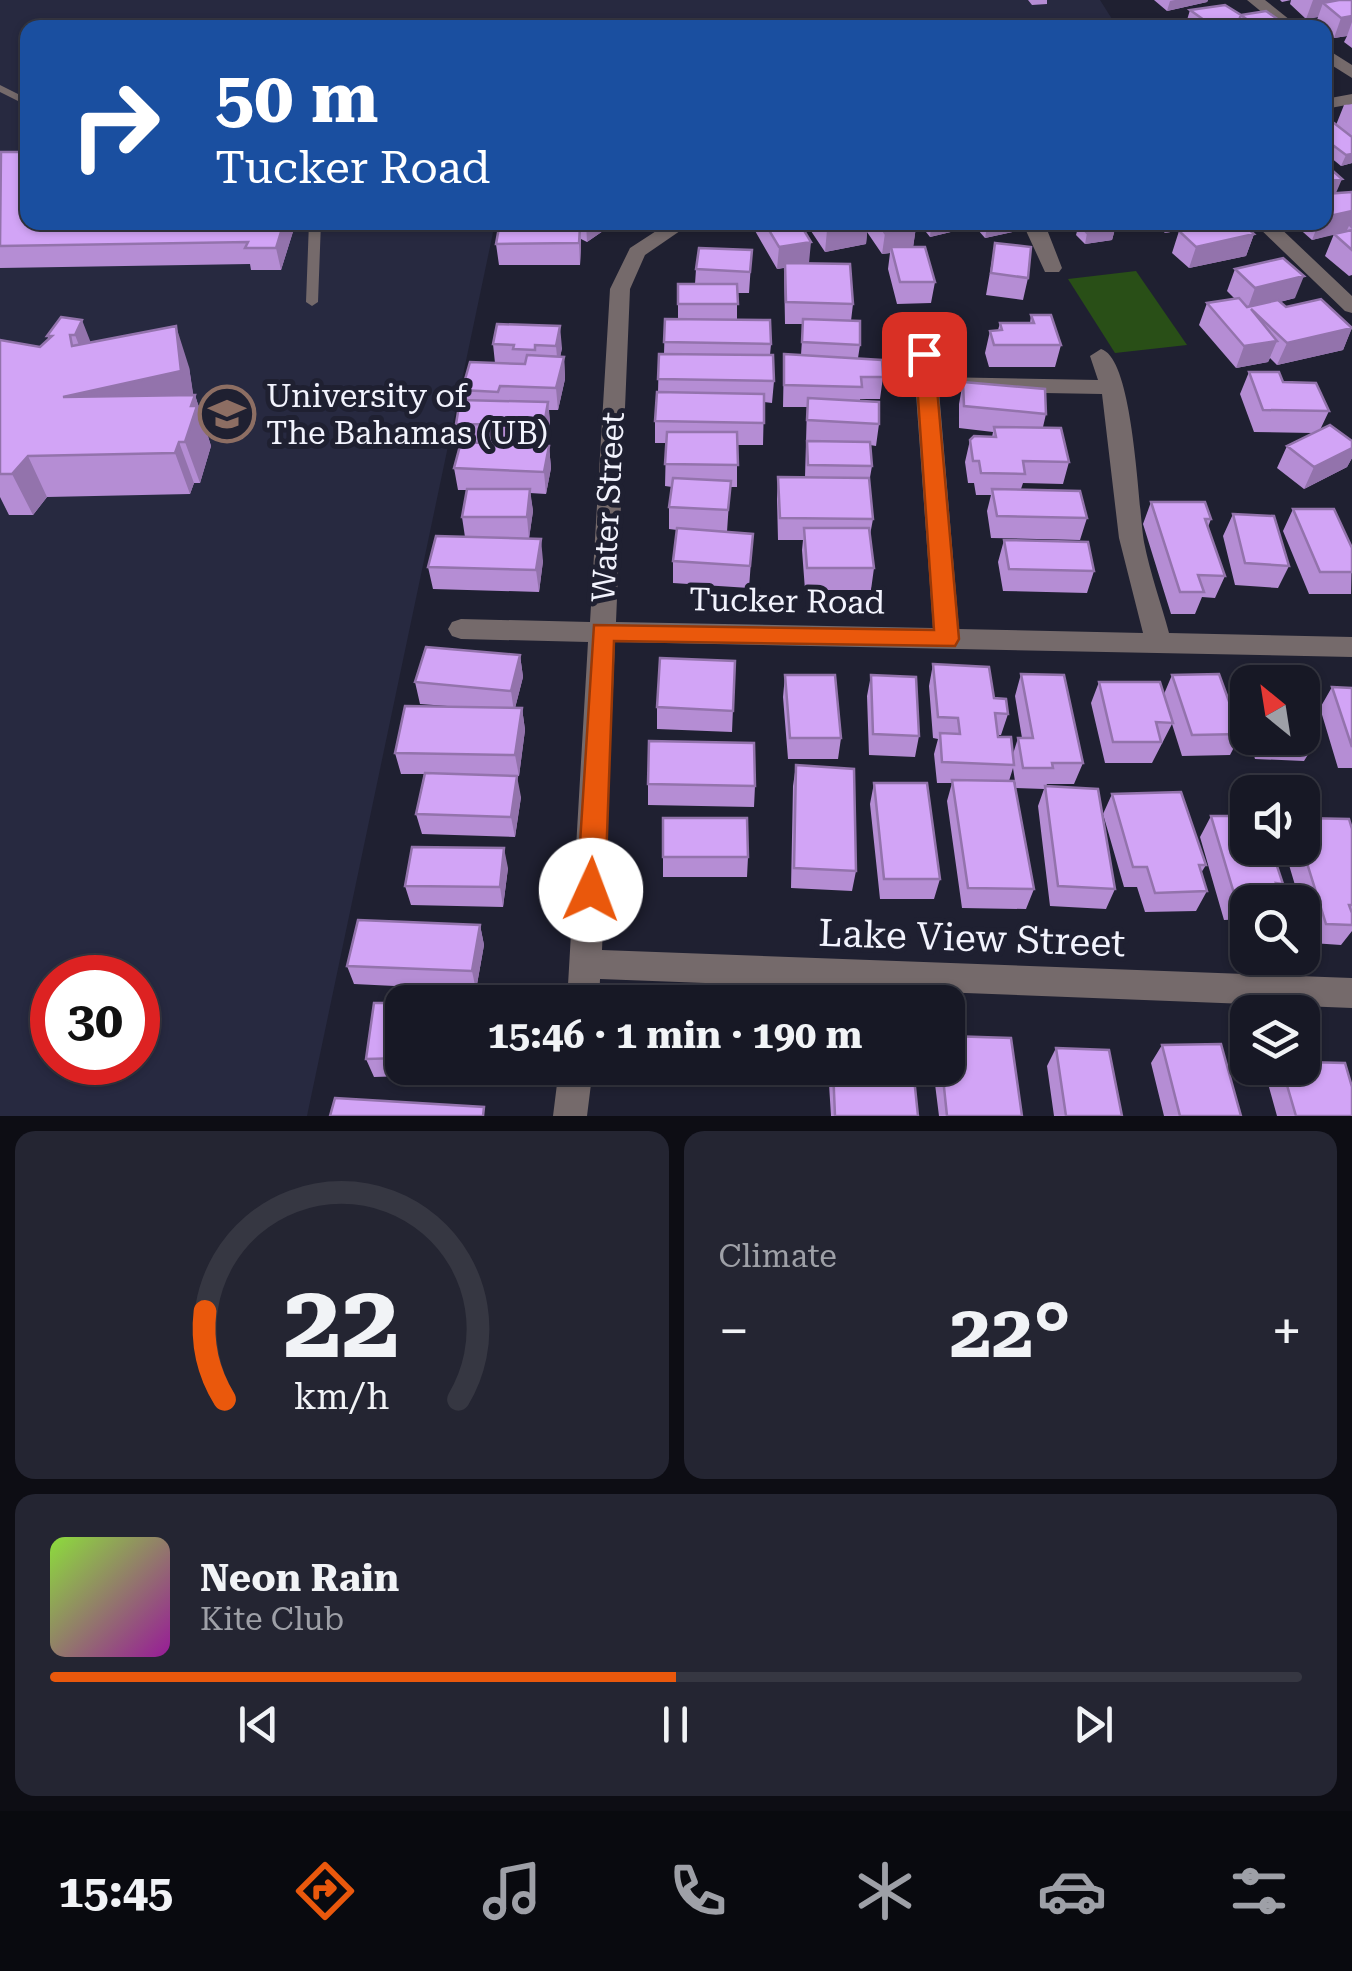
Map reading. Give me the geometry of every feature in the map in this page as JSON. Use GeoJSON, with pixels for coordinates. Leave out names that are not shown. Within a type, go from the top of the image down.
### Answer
{"type":"FeatureCollection","features":[{"type":"Feature","properties":{"kind":"street"},"geometry":{"type":"LineString","coordinates":[[1255,0],[1281,20]]}},
{"type":"Feature","properties":{"kind":"street","name":"Water Street"},"geometry":{"type":"LineString","coordinates":[[586,985],[620,289],[637,252],[671,230]]}},
{"type":"Feature","properties":{"kind":"street"},"geometry":{"type":"LineString","coordinates":[[1038,230],[1052,268]]}},
{"type":"Feature","properties":{"kind":"street"},"geometry":{"type":"LineString","coordinates":[[1270,230],[1352,307]]}},
{"type":"Feature","properties":{"kind":"street"},"geometry":{"type":"LineString","coordinates":[[924,354],[947,639]]}},
{"type":"Feature","properties":{"kind":"street"},"geometry":{"type":"LineString","coordinates":[[1102,356],[1114,388],[1124,445],[1129,526],[1159,642]]}},
{"type":"Feature","properties":{"kind":"street"},"geometry":{"type":"LineString","coordinates":[[927,384],[1114,388]]}},
{"type":"Feature","properties":{"kind":"street","name":"Tucker Road"},"geometry":{"type":"LineString","coordinates":[[461,629],[1352,647]]}},
{"type":"Feature","properties":{"kind":"street","name":"Lake View Street"},"geometry":{"type":"LineString","coordinates":[[588,964],[1352,993]]}},
{"type":"Feature","properties":{"kind":"street"},"geometry":{"type":"LineString","coordinates":[[570,1116],[574,1085]]}},
{"type":"Feature","properties":{"kind":"lane"},"geometry":{"type":"LineString","coordinates":[[312,302],[315,230]]}},
{"type":"Feature","properties":{"kind":"shaded area","name":"University of The Bahamas (UB)"},"geometry":{"type":"Polygon","coordinates":[[[0,0],[1100,0],[1113,20],[20,20],[20,230],[494,230],[307,1116],[0,1116],[0,0]]]}},
{"type":"Feature","properties":{"kind":"green space"},"geometry":{"type":"Polygon","coordinates":[[[1136,271],[1187,345],[1115,353],[1068,279],[1136,271]]]}},
{"type":"Feature","properties":{"kind":"building"},"geometry":{"type":"Polygon","coordinates":[[[1352,0],[1352,16],[1341,18],[1323,3],[1352,0]]]}},
{"type":"Feature","properties":{"kind":"building"},"geometry":{"type":"Polygon","coordinates":[[[1225,5],[1241,15],[1239,20],[1204,20],[1190,10],[1225,5]]]}},
{"type":"Feature","properties":{"kind":"building"},"geometry":{"type":"Polygon","coordinates":[[[1266,11],[1279,20],[1248,20],[1241,15],[1266,11]]]}},
{"type":"Feature","properties":{"kind":"building"},"geometry":{"type":"Polygon","coordinates":[[[1332,123],[1352,137],[1352,154],[1346,155],[1332,144],[1332,123]]]}},
{"type":"Feature","properties":{"kind":"building"},"geometry":{"type":"Polygon","coordinates":[[[1,152],[20,152],[20,230],[282,230],[276,248],[245,248],[248,242],[0,246],[1,152]]]}},
{"type":"Feature","properties":{"kind":"building"},"geometry":{"type":"Polygon","coordinates":[[[1352,192],[1352,211],[1332,215],[1332,193],[1352,192]]]}},
{"type":"Feature","properties":{"kind":"building"},"geometry":{"type":"Polygon","coordinates":[[[499,230],[580,230],[579,243],[496,244],[499,230]]]}},
{"type":"Feature","properties":{"kind":"building"},"geometry":{"type":"Polygon","coordinates":[[[769,230],[804,230],[811,242],[779,247],[769,230]]]}},
{"type":"Feature","properties":{"kind":"building"},"geometry":{"type":"Polygon","coordinates":[[[1250,230],[1254,234],[1196,247],[1179,231],[1250,230]]]}},
{"type":"Feature","properties":{"kind":"building"},"geometry":{"type":"Polygon","coordinates":[[[1352,230],[1352,250],[1334,234],[1352,230]]]}},
{"type":"Feature","properties":{"kind":"building"},"geometry":{"type":"Polygon","coordinates":[[[995,243],[1031,247],[1028,278],[991,273],[995,243]]]}},
{"type":"Feature","properties":{"kind":"building"},"geometry":{"type":"Polygon","coordinates":[[[891,247],[925,247],[935,282],[900,282],[891,247]]]}},
{"type":"Feature","properties":{"kind":"building"},"geometry":{"type":"Polygon","coordinates":[[[699,248],[752,250],[750,272],[696,269],[699,248]]]}},
{"type":"Feature","properties":{"kind":"building"},"geometry":{"type":"Polygon","coordinates":[[[1283,258],[1304,276],[1255,288],[1235,269],[1283,258]]]}},
{"type":"Feature","properties":{"kind":"building"},"geometry":{"type":"Polygon","coordinates":[[[785,263],[850,264],[853,304],[786,302],[785,263]]]}},
{"type":"Feature","properties":{"kind":"building"},"geometry":{"type":"Polygon","coordinates":[[[678,284],[737,284],[738,304],[678,304],[678,284]]]}},
{"type":"Feature","properties":{"kind":"building"},"geometry":{"type":"Polygon","coordinates":[[[1239,298],[1247,307],[1278,300],[1286,307],[1321,299],[1352,328],[1287,343],[1251,309],[1277,341],[1244,346],[1207,303],[1239,298]]]}},
{"type":"Feature","properties":{"kind":"building"},"geometry":{"type":"Polygon","coordinates":[[[1031,315],[1051,315],[1061,345],[994,345],[990,331],[1002,330],[1000,323],[1034,323],[1031,315]]]}},
{"type":"Feature","properties":{"kind":"building"},"geometry":{"type":"Polygon","coordinates":[[[61,317],[82,320],[75,335],[70,335],[72,346],[176,326],[181,371],[63,397],[195,395],[191,406],[197,406],[185,442],[179,442],[175,453],[28,456],[12,474],[0,474],[0,340],[40,347],[52,336],[47,336],[61,317]]]}},
{"type":"Feature","properties":{"kind":"building"},"geometry":{"type":"Polygon","coordinates":[[[665,319],[770,320],[771,344],[664,342],[665,319]]]}},
{"type":"Feature","properties":{"kind":"building"},"geometry":{"type":"Polygon","coordinates":[[[803,319],[860,321],[860,345],[802,342],[803,319]]]}},
{"type":"Feature","properties":{"kind":"building"},"geometry":{"type":"Polygon","coordinates":[[[497,324],[560,326],[556,346],[535,345],[535,350],[493,344],[497,324]]]}},
{"type":"Feature","properties":{"kind":"building"},"geometry":{"type":"Polygon","coordinates":[[[659,354],[773,355],[774,381],[658,379],[659,354]]]}},
{"type":"Feature","properties":{"kind":"building"},"geometry":{"type":"Polygon","coordinates":[[[784,354],[882,360],[883,377],[861,377],[862,387],[784,385],[784,354]]]}},
{"type":"Feature","properties":{"kind":"building"},"geometry":{"type":"Polygon","coordinates":[[[527,355],[564,357],[556,388],[500,386],[498,392],[462,390],[470,362],[525,364],[527,355]]]}},
{"type":"Feature","properties":{"kind":"building"},"geometry":{"type":"Polygon","coordinates":[[[1249,372],[1279,372],[1283,382],[1316,383],[1329,411],[1263,410],[1249,372]]]}},
{"type":"Feature","properties":{"kind":"building"},"geometry":{"type":"Polygon","coordinates":[[[963,382],[1045,389],[1046,414],[964,406],[963,382]]]}},
{"type":"Feature","properties":{"kind":"building"},"geometry":{"type":"Polygon","coordinates":[[[657,392],[764,394],[764,423],[655,421],[657,392]]]}},
{"type":"Feature","properties":{"kind":"building"},"geometry":{"type":"Polygon","coordinates":[[[808,398],[879,402],[879,424],[807,420],[808,398]]]}},
{"type":"Feature","properties":{"kind":"building"},"geometry":{"type":"Polygon","coordinates":[[[460,400],[548,402],[544,425],[456,424],[460,400]]]}},
{"type":"Feature","properties":{"kind":"building"},"geometry":{"type":"Polygon","coordinates":[[[1330,425],[1352,441],[1352,448],[1314,467],[1287,446],[1330,425]]]}},
{"type":"Feature","properties":{"kind":"building"},"geometry":{"type":"Polygon","coordinates":[[[994,427],[1061,428],[1069,462],[1023,461],[1025,474],[981,473],[979,461],[973,461],[970,440],[974,436],[996,437],[994,427]]]}},
{"type":"Feature","properties":{"kind":"building"},"geometry":{"type":"Polygon","coordinates":[[[667,432],[737,432],[738,465],[665,464],[667,432]]]}},
{"type":"Feature","properties":{"kind":"building"},"geometry":{"type":"Polygon","coordinates":[[[807,441],[870,442],[872,466],[808,465],[807,441]]]}},
{"type":"Feature","properties":{"kind":"building"},"geometry":{"type":"Polygon","coordinates":[[[461,442],[549,446],[544,472],[454,468],[461,442]]]}},
{"type":"Feature","properties":{"kind":"building"},"geometry":{"type":"Polygon","coordinates":[[[778,477],[869,478],[873,519],[780,518],[778,477]]]}},
{"type":"Feature","properties":{"kind":"building"},"geometry":{"type":"Polygon","coordinates":[[[673,478],[731,481],[728,510],[669,507],[673,478]]]}},
{"type":"Feature","properties":{"kind":"building"},"geometry":{"type":"Polygon","coordinates":[[[467,489],[530,489],[527,517],[462,517],[467,489]]]}},
{"type":"Feature","properties":{"kind":"building"},"geometry":{"type":"Polygon","coordinates":[[[992,489],[1080,491],[1087,518],[997,516],[992,489]]]}},
{"type":"Feature","properties":{"kind":"building"},"geometry":{"type":"Polygon","coordinates":[[[1151,502],[1205,502],[1211,519],[1205,519],[1225,576],[1198,575],[1204,592],[1180,592],[1151,502]]]}},
{"type":"Feature","properties":{"kind":"building"},"geometry":{"type":"Polygon","coordinates":[[[1293,509],[1334,509],[1352,548],[1352,572],[1320,572],[1293,509]]]}},
{"type":"Feature","properties":{"kind":"building"},"geometry":{"type":"Polygon","coordinates":[[[1233,514],[1274,516],[1289,566],[1245,563],[1233,514]]]}},
{"type":"Feature","properties":{"kind":"building"},"geometry":{"type":"Polygon","coordinates":[[[677,528],[753,534],[750,566],[673,561],[677,528]]]}},
{"type":"Feature","properties":{"kind":"building"},"geometry":{"type":"Polygon","coordinates":[[[804,528],[869,528],[874,568],[807,568],[804,528]]]}},
{"type":"Feature","properties":{"kind":"building"},"geometry":{"type":"Polygon","coordinates":[[[436,536],[541,539],[536,570],[428,567],[436,536]]]}},
{"type":"Feature","properties":{"kind":"building"},"geometry":{"type":"Polygon","coordinates":[[[1004,540],[1088,542],[1094,571],[1009,569],[1004,540]]]}},
{"type":"Feature","properties":{"kind":"building"},"geometry":{"type":"Polygon","coordinates":[[[426,647],[520,655],[511,691],[415,682],[426,647]]]}},
{"type":"Feature","properties":{"kind":"building"},"geometry":{"type":"Polygon","coordinates":[[[660,658],[735,661],[733,711],[657,707],[660,658]]]}},
{"type":"Feature","properties":{"kind":"building"},"geometry":{"type":"Polygon","coordinates":[[[933,664],[989,667],[994,698],[1006,699],[1008,714],[995,713],[998,737],[1011,737],[1014,765],[942,762],[940,733],[960,734],[958,718],[938,717],[933,664]]]}},
{"type":"Feature","properties":{"kind":"building"},"geometry":{"type":"Polygon","coordinates":[[[1021,674],[1064,675],[1083,763],[1023,768],[1018,738],[1033,738],[1021,674]]]}},
{"type":"Feature","properties":{"kind":"building"},"geometry":{"type":"Polygon","coordinates":[[[1219,674],[1230,704],[1230,734],[1192,735],[1172,675],[1219,674]]]}},
{"type":"Feature","properties":{"kind":"building"},"geometry":{"type":"Polygon","coordinates":[[[785,675],[835,675],[841,738],[790,738],[785,675]]]}},
{"type":"Feature","properties":{"kind":"building"},"geometry":{"type":"Polygon","coordinates":[[[871,675],[916,677],[919,736],[873,734],[871,675]]]}},
{"type":"Feature","properties":{"kind":"building"},"geometry":{"type":"Polygon","coordinates":[[[1099,682],[1160,682],[1173,723],[1156,722],[1161,742],[1113,742],[1099,682]]]}},
{"type":"Feature","properties":{"kind":"building"},"geometry":{"type":"Polygon","coordinates":[[[1332,687],[1352,688],[1352,747],[1332,687]]]}},
{"type":"Feature","properties":{"kind":"building"},"geometry":{"type":"Polygon","coordinates":[[[405,706],[522,708],[515,755],[395,753],[405,706]]]}},
{"type":"Feature","properties":{"kind":"building"},"geometry":{"type":"Polygon","coordinates":[[[649,741],[754,743],[755,786],[648,784],[649,741]]]}},
{"type":"Feature","properties":{"kind":"building"},"geometry":{"type":"Polygon","coordinates":[[[796,765],[854,769],[856,871],[794,868],[796,765]]]}},
{"type":"Feature","properties":{"kind":"building"},"geometry":{"type":"Polygon","coordinates":[[[425,773],[517,776],[511,817],[416,814],[425,773]]]}},
{"type":"Feature","properties":{"kind":"building"},"geometry":{"type":"Polygon","coordinates":[[[952,780],[1014,781],[1034,889],[968,888],[952,780]]]}},
{"type":"Feature","properties":{"kind":"building"},"geometry":{"type":"Polygon","coordinates":[[[874,783],[927,783],[940,879],[884,879],[874,783]]]}},
{"type":"Feature","properties":{"kind":"building"},"geometry":{"type":"Polygon","coordinates":[[[1045,786],[1098,789],[1115,889],[1058,886],[1045,786]]]}},
{"type":"Feature","properties":{"kind":"building"},"geometry":{"type":"Polygon","coordinates":[[[1181,792],[1206,865],[1199,865],[1207,891],[1155,893],[1147,867],[1133,867],[1112,794],[1181,792]]]}},
{"type":"Feature","properties":{"kind":"building"},"geometry":{"type":"Polygon","coordinates":[[[1211,816],[1230,816],[1230,865],[1277,865],[1283,884],[1232,885],[1211,816]]]}},
{"type":"Feature","properties":{"kind":"building"},"geometry":{"type":"Polygon","coordinates":[[[663,818],[747,818],[748,857],[663,857],[663,818]]]}},
{"type":"Feature","properties":{"kind":"building"},"geometry":{"type":"Polygon","coordinates":[[[1320,818],[1349,819],[1352,925],[1326,924],[1320,905],[1320,885],[1314,885],[1308,865],[1320,865],[1320,818]]]}},
{"type":"Feature","properties":{"kind":"building"},"geometry":{"type":"Polygon","coordinates":[[[412,847],[504,848],[500,887],[405,886],[412,847]]]}},
{"type":"Feature","properties":{"kind":"building"},"geometry":{"type":"Polygon","coordinates":[[[358,920],[480,925],[472,971],[347,966],[358,920]]]}},
{"type":"Feature","properties":{"kind":"building"},"geometry":{"type":"Polygon","coordinates":[[[374,1003],[385,1003],[385,1058],[366,1059],[374,1003]]]}},
{"type":"Feature","properties":{"kind":"building"},"geometry":{"type":"Polygon","coordinates":[[[965,1037],[1011,1038],[1022,1116],[947,1116],[944,1085],[965,1085],[965,1037]]]}},
{"type":"Feature","properties":{"kind":"building"},"geometry":{"type":"Polygon","coordinates":[[[1221,1044],[1241,1116],[1180,1116],[1162,1045],[1221,1044]]]}},
{"type":"Feature","properties":{"kind":"building"},"geometry":{"type":"Polygon","coordinates":[[[1056,1048],[1109,1050],[1122,1116],[1066,1116],[1056,1048]]]}},
{"type":"Feature","properties":{"kind":"building"},"geometry":{"type":"Polygon","coordinates":[[[1320,1062],[1345,1063],[1352,1087],[1352,1116],[1296,1116],[1287,1085],[1320,1085],[1320,1062]]]}},
{"type":"Feature","properties":{"kind":"building"},"geometry":{"type":"Polygon","coordinates":[[[834,1085],[915,1085],[918,1116],[835,1116],[834,1085]]]}},
{"type":"Feature","properties":{"kind":"building"},"geometry":{"type":"Polygon","coordinates":[[[335,1098],[484,1107],[483,1116],[330,1116],[335,1098]]]}},
{"type":"Feature","properties":{"kind":"place","name":"University of The Bahamas (UB)"},"geometry":{"type":"Point","coordinates":[227,414]}},
{"type":"Feature","properties":{"kind":"route"},"geometry":{"type":"LineString","coordinates":[[591,890],[602,632],[947,639],[924,354]]}}]}
